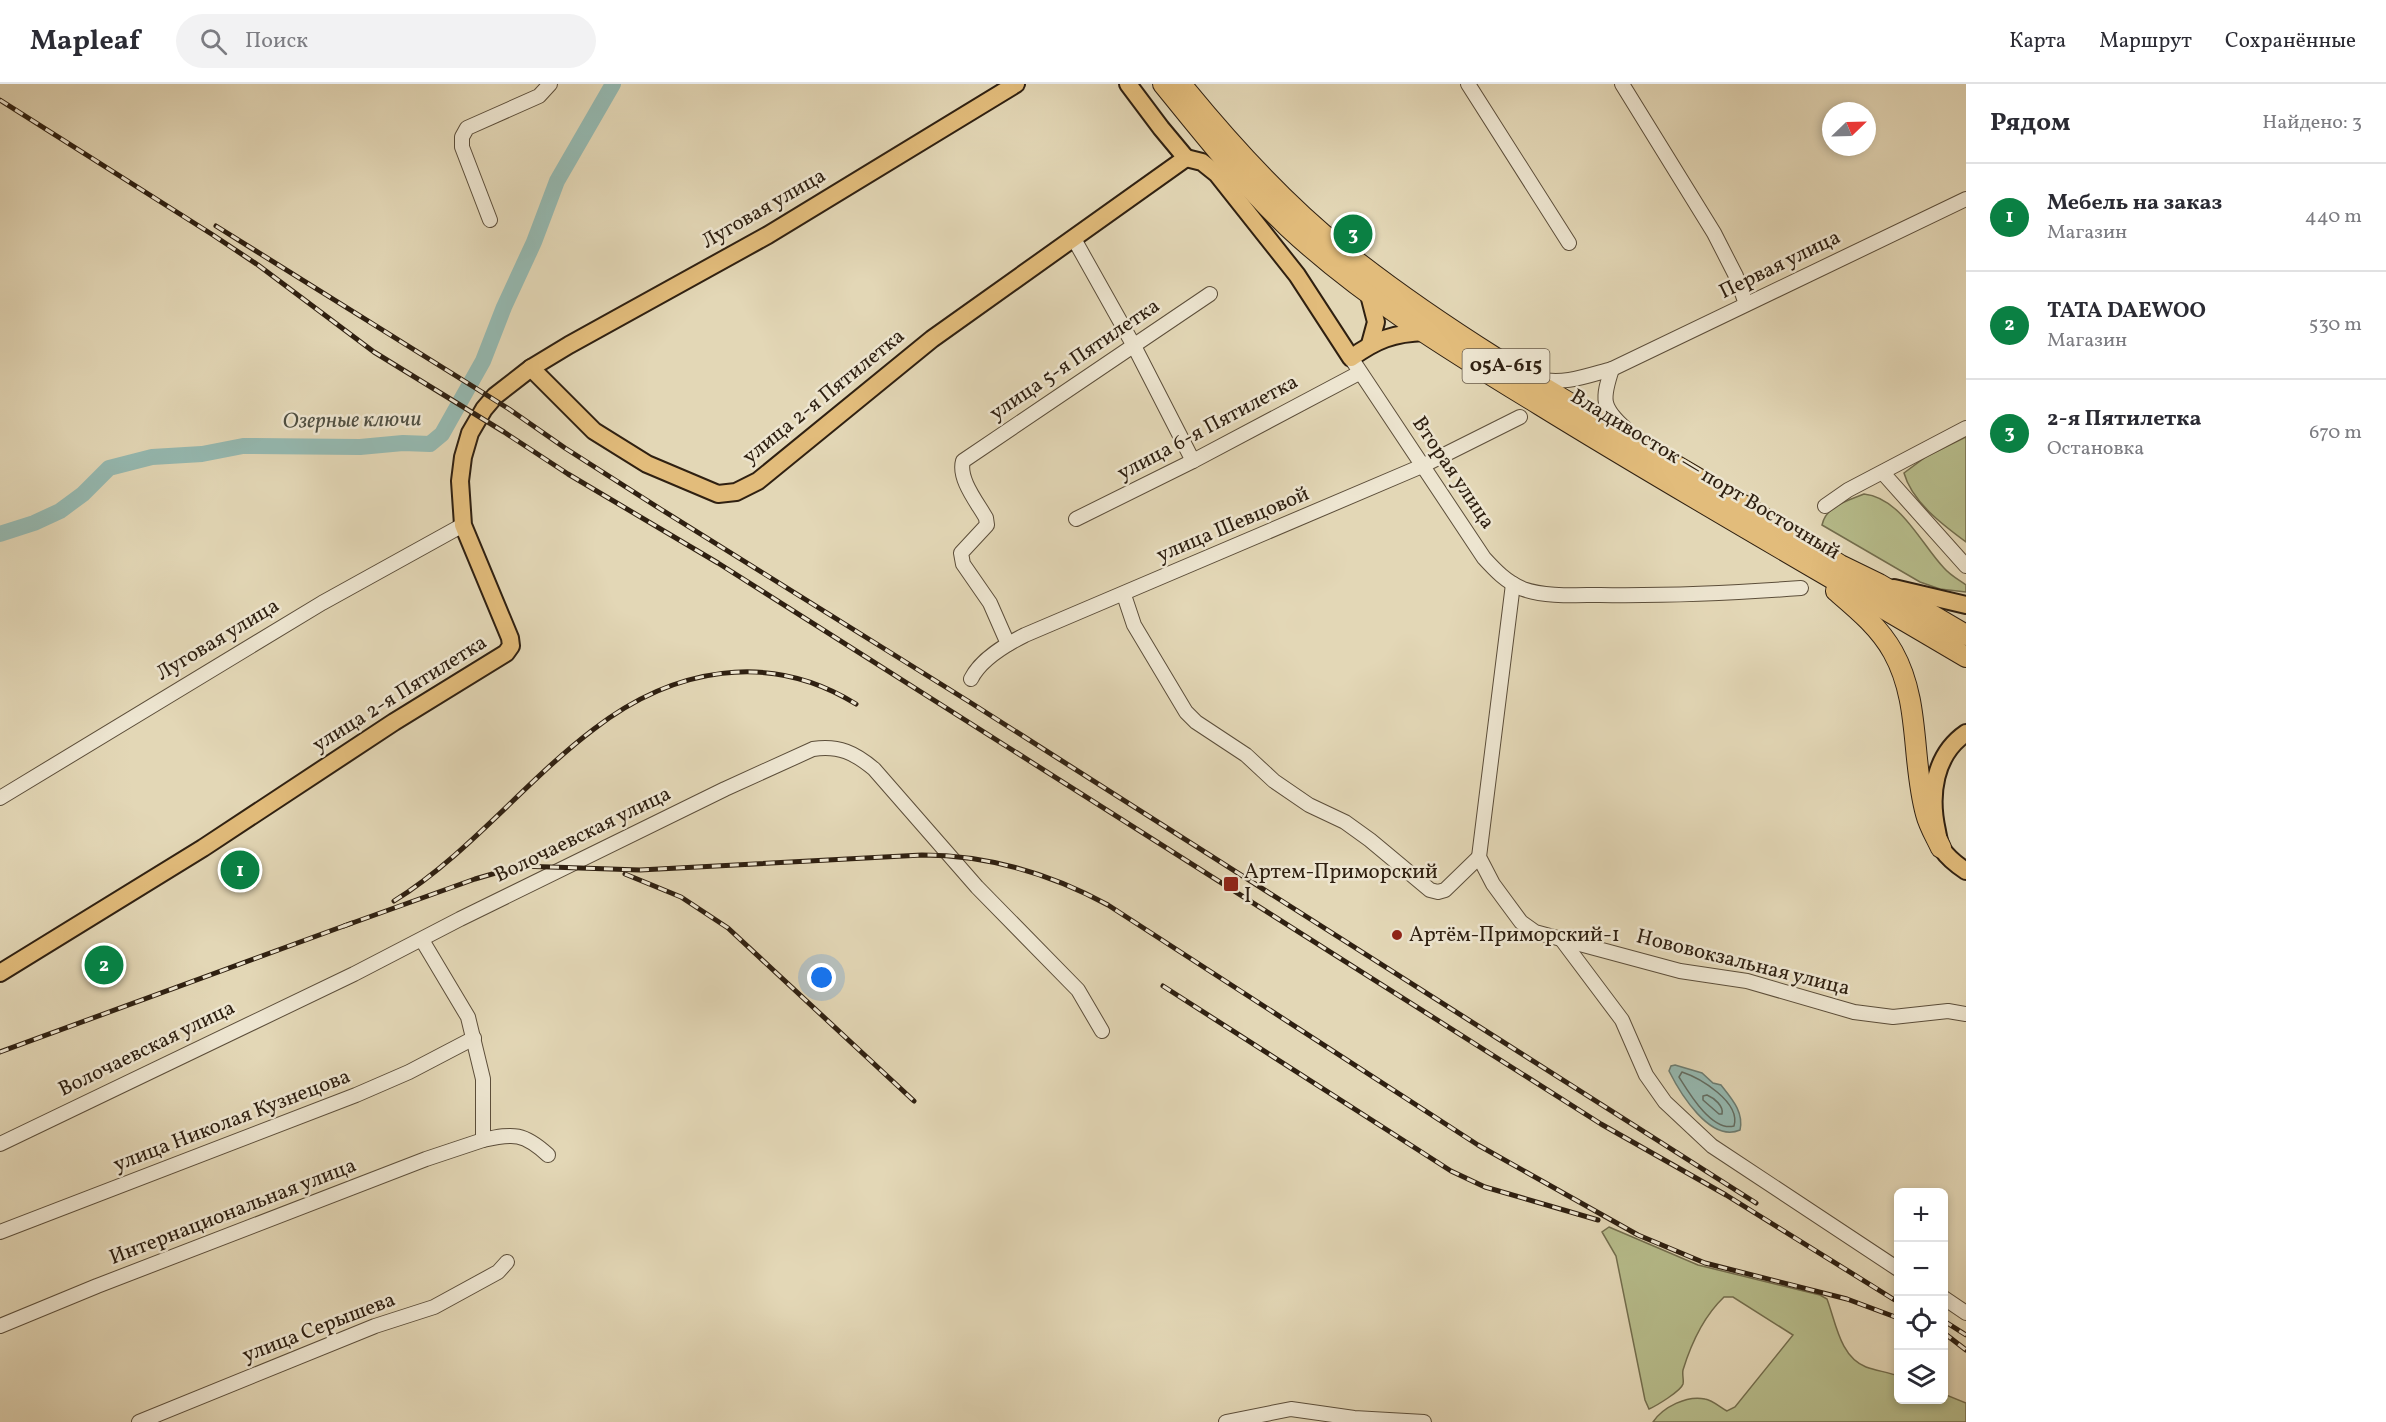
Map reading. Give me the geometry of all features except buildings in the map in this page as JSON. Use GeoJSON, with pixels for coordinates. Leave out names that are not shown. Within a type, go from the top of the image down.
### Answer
{"type":"FeatureCollection","features":[{"type":"Feature","properties":{"kind":"highway","name":"Владивосток — порт Восточный"},"geometry":{"type":"LineString","coordinates":[[1163,84],[1254,192],[1289,228],[1368,291],[1425,332],[1572,425],[1966,657]]}},
{"type":"Feature","properties":{"kind":"highway","name":"Владивосток — порт Восточный"},"geometry":{"type":"LineString","coordinates":[[1181,84],[1233,147],[1340,249],[1399,294],[1498,362],[1840,565],[1879,584],[1966,635]]}},
{"type":"Feature","properties":{"kind":"highway"},"geometry":{"type":"LineString","coordinates":[[1817,569],[1837,592],[1862,612],[1893,651],[1905,678],[1915,719],[1926,815],[1941,848]]}},
{"type":"Feature","properties":{"kind":"main road","name":"Луговая улица"},"geometry":{"type":"LineString","coordinates":[[531,368],[768,235],[1016,84]]}},
{"type":"Feature","properties":{"kind":"main road"},"geometry":{"type":"LineString","coordinates":[[1128,84],[1186,158]]}},
{"type":"Feature","properties":{"kind":"main road","name":"улица 2-я Пятилетка"},"geometry":{"type":"LineString","coordinates":[[0,973],[194,854],[393,722],[506,653],[511,646],[510,638],[463,525],[460,481],[463,457],[470,433],[483,409],[495,396],[531,368],[594,431],[638,459],[683,482],[718,495],[736,492],[758,481],[932,339],[1186,158]]}},
{"type":"Feature","properties":{"kind":"main road","name":"Вторая улица"},"geometry":{"type":"LineString","coordinates":[[1186,158],[1202,162],[1217,174],[1298,275],[1351,358]]}},
{"type":"Feature","properties":{"kind":"main road"},"geometry":{"type":"LineString","coordinates":[[1368,291],[1376,322],[1370,344]]}},
{"type":"Feature","properties":{"kind":"main road"},"geometry":{"type":"LineString","coordinates":[[1351,358],[1370,344],[1395,334],[1425,332]]}},
{"type":"Feature","properties":{"kind":"main road"},"geometry":{"type":"LineString","coordinates":[[1879,584],[1966,605]]}},
{"type":"Feature","properties":{"kind":"main road"},"geometry":{"type":"LineString","coordinates":[[1966,733],[1943,756],[1935,779],[1933,813],[1941,848],[1955,864],[1966,871]]}},
{"type":"Feature","properties":{"kind":"street"},"geometry":{"type":"LineString","coordinates":[[490,220],[462,147],[462,137],[467,128],[539,96],[550,84]]}},
{"type":"Feature","properties":{"kind":"street"},"geometry":{"type":"LineString","coordinates":[[1468,84],[1569,243]]}},
{"type":"Feature","properties":{"kind":"street"},"geometry":{"type":"LineString","coordinates":[[1622,84],[1714,232],[1736,276],[1746,304]]}},
{"type":"Feature","properties":{"kind":"street","name":"Первая улица"},"geometry":{"type":"LineString","coordinates":[[1525,376],[1554,382],[1571,381],[1612,369],[1966,199]]}},
{"type":"Feature","properties":{"kind":"street"},"geometry":{"type":"LineString","coordinates":[[1074,239],[1134,346],[1193,461]]}},
{"type":"Feature","properties":{"kind":"street","name":"улица 5-я Пятилетка"},"geometry":{"type":"LineString","coordinates":[[1008,644],[990,603],[961,558],[962,553],[987,525],[986,518],[963,477],[961,468],[963,460],[1210,294]]}},
{"type":"Feature","properties":{"kind":"street","name":"Вторая улица"},"geometry":{"type":"LineString","coordinates":[[1351,358],[1484,558],[1500,575],[1513,584],[1536,592],[1657,596],[1801,588]]}},
{"type":"Feature","properties":{"kind":"street"},"geometry":{"type":"LineString","coordinates":[[1612,369],[1604,393],[1606,409],[1656,456]]}},
{"type":"Feature","properties":{"kind":"street","name":"улица 6-я Пятилетка"},"geometry":{"type":"LineString","coordinates":[[1076,519],[1193,461],[1359,373]]}},
{"type":"Feature","properties":{"kind":"street","name":"улица Шевцовой"},"geometry":{"type":"LineString","coordinates":[[971,680],[976,669],[1008,644],[1422,466],[1520,417]]}},
{"type":"Feature","properties":{"kind":"street"},"geometry":{"type":"LineString","coordinates":[[1825,506],[1848,490],[1966,428]]}},
{"type":"Feature","properties":{"kind":"street"},"geometry":{"type":"LineString","coordinates":[[1883,473],[1966,566]]}},
{"type":"Feature","properties":{"kind":"street","name":"Луговая улица"},"geometry":{"type":"LineString","coordinates":[[0,798],[322,603],[463,525]]}},
{"type":"Feature","properties":{"kind":"street"},"geometry":{"type":"LineString","coordinates":[[1124,595],[1134,625],[1186,712],[1196,722],[1246,755],[1274,781],[1309,805],[1345,822],[1430,890],[1438,892],[1445,890],[1479,857],[1513,584]]}},
{"type":"Feature","properties":{"kind":"street","name":"Волочаевская улица"},"geometry":{"type":"LineString","coordinates":[[0,1144],[813,748],[844,749],[859,756],[874,769],[977,887],[1078,990],[1102,1031]]}},
{"type":"Feature","properties":{"kind":"street","name":"Нововокзальная улица"},"geometry":{"type":"LineString","coordinates":[[1479,857],[1493,884],[1521,921],[1535,932],[1680,971],[1747,981],[1854,1012],[1893,1017],[1948,1011],[1966,1014]]}},
{"type":"Feature","properties":{"kind":"street"},"geometry":{"type":"LineString","coordinates":[[422,940],[468,1017],[483,1079],[483,1140]]}},
{"type":"Feature","properties":{"kind":"street"},"geometry":{"type":"LineString","coordinates":[[1562,940],[1622,1020],[1646,1075],[1665,1102],[1712,1146],[1894,1266]]}},
{"type":"Feature","properties":{"kind":"street","name":"улица Николая Кузнецова"},"geometry":{"type":"LineString","coordinates":[[0,1232],[356,1095],[409,1072],[474,1038]]}},
{"type":"Feature","properties":{"kind":"street","name":"Интернациональная улица"},"geometry":{"type":"LineString","coordinates":[[0,1326],[97,1286],[426,1159],[483,1140],[514,1134],[530,1141],[548,1155]]}},
{"type":"Feature","properties":{"kind":"street","name":"улица Серышева"},"geometry":{"type":"LineString","coordinates":[[139,1422],[375,1326],[434,1307],[498,1272],[507,1262]]}},
{"type":"Feature","properties":{"kind":"street"},"geometry":{"type":"LineString","coordinates":[[1948,1302],[1966,1313]]}},
{"type":"Feature","properties":{"kind":"street"},"geometry":{"type":"LineString","coordinates":[[1226,1422],[1291,1409],[1354,1418],[1424,1422]]}},
{"type":"Feature","properties":{"kind":"green space"},"geometry":{"type":"Polygon","coordinates":[[[1966,437],[1966,542],[1921,503],[1908,484],[1904,473],[1927,456],[1966,437]]]}},
{"type":"Feature","properties":{"kind":"green space"},"geometry":{"type":"Polygon","coordinates":[[[1864,494],[1877,497],[1900,513],[1944,568],[1966,585],[1966,592],[1940,589],[1920,582],[1822,525],[1824,518],[1833,509],[1864,494]]]}},
{"type":"Feature","properties":{"kind":"green space"},"geometry":{"type":"Polygon","coordinates":[[[1609,1227],[1698,1265],[1820,1295],[1827,1299],[1840,1338],[1850,1356],[1866,1367],[1894,1375],[1894,1404],[1948,1404],[1948,1396],[1966,1403],[1966,1422],[1653,1422],[1669,1407],[1691,1399],[1708,1400],[1727,1411],[1735,1407],[1793,1335],[1733,1297],[1724,1297],[1710,1313],[1694,1340],[1683,1370],[1681,1387],[1649,1409],[1645,1400],[1616,1256],[1602,1232],[1609,1227]]]}},
{"type":"Feature","properties":{"kind":"water"},"geometry":{"type":"Polygon","coordinates":[[[1675,1065],[1702,1073],[1713,1083],[1721,1085],[1739,1112],[1740,1130],[1729,1132],[1718,1129],[1697,1114],[1669,1071],[1671,1066],[1675,1065]]]}},
{"type":"Feature","properties":{"kind":"waterway","name":"Озерные ключи"},"geometry":{"type":"LineString","coordinates":[[0,534],[34,523],[60,511],[83,494],[109,468],[152,457],[202,454],[243,446],[360,447],[403,443],[430,444],[442,434],[483,361],[504,307],[534,242],[557,181],[613,84]]}},
{"type":"Feature","properties":{"kind":"railway"},"geometry":{"type":"LineString","coordinates":[[0,100],[258,265],[374,352],[568,474],[718,563],[1601,1124],[1726,1195],[1894,1300]]}},
{"type":"Feature","properties":{"kind":"railway"},"geometry":{"type":"LineString","coordinates":[[216,226],[509,409],[662,510],[968,701],[1756,1203]]}},
{"type":"Feature","properties":{"kind":"railway"},"geometry":{"type":"LineString","coordinates":[[394,901],[447,862],[568,750],[594,729],[624,708],[656,692],[689,680],[722,673],[756,672],[789,677],[823,687],[856,704]]}},
{"type":"Feature","properties":{"kind":"railway"},"geometry":{"type":"LineString","coordinates":[[344,926],[475,879],[520,866],[640,870],[922,855],[970,858],[1018,868],[1064,884],[1108,905],[1478,1145],[1638,1235],[1705,1263],[1847,1299],[1894,1317]]}},
{"type":"Feature","properties":{"kind":"railway"},"geometry":{"type":"LineString","coordinates":[[625,874],[681,897],[728,928],[914,1101]]}},
{"type":"Feature","properties":{"kind":"railway"},"geometry":{"type":"LineString","coordinates":[[0,1052],[352,923]]}},
{"type":"Feature","properties":{"kind":"railway"},"geometry":{"type":"LineString","coordinates":[[1163,986],[1451,1171],[1485,1187],[1598,1220]]}},
{"type":"Feature","properties":{"kind":"railway"},"geometry":{"type":"LineString","coordinates":[[1948,1324],[1966,1335]]}},
{"type":"Feature","properties":{"kind":"railway"},"geometry":{"type":"LineString","coordinates":[[1948,1336],[1966,1350]]}},
{"type":"Feature","properties":{"kind":"place","name":"2-я Пятилетка"},"geometry":{"type":"Point","coordinates":[1353,234]}},
{"type":"Feature","properties":{"kind":"place","name":"Мебель на заказ"},"geometry":{"type":"Point","coordinates":[240,870]}},
{"type":"Feature","properties":{"kind":"place","name":"Артем-Приморский I"},"geometry":{"type":"Point","coordinates":[1231,884]}},
{"type":"Feature","properties":{"kind":"place","name":"Артём-Приморский-1"},"geometry":{"type":"Point","coordinates":[1397,935]}},
{"type":"Feature","properties":{"kind":"place","name":"TATA DAEWOO"},"geometry":{"type":"Point","coordinates":[104,965]}}]}
